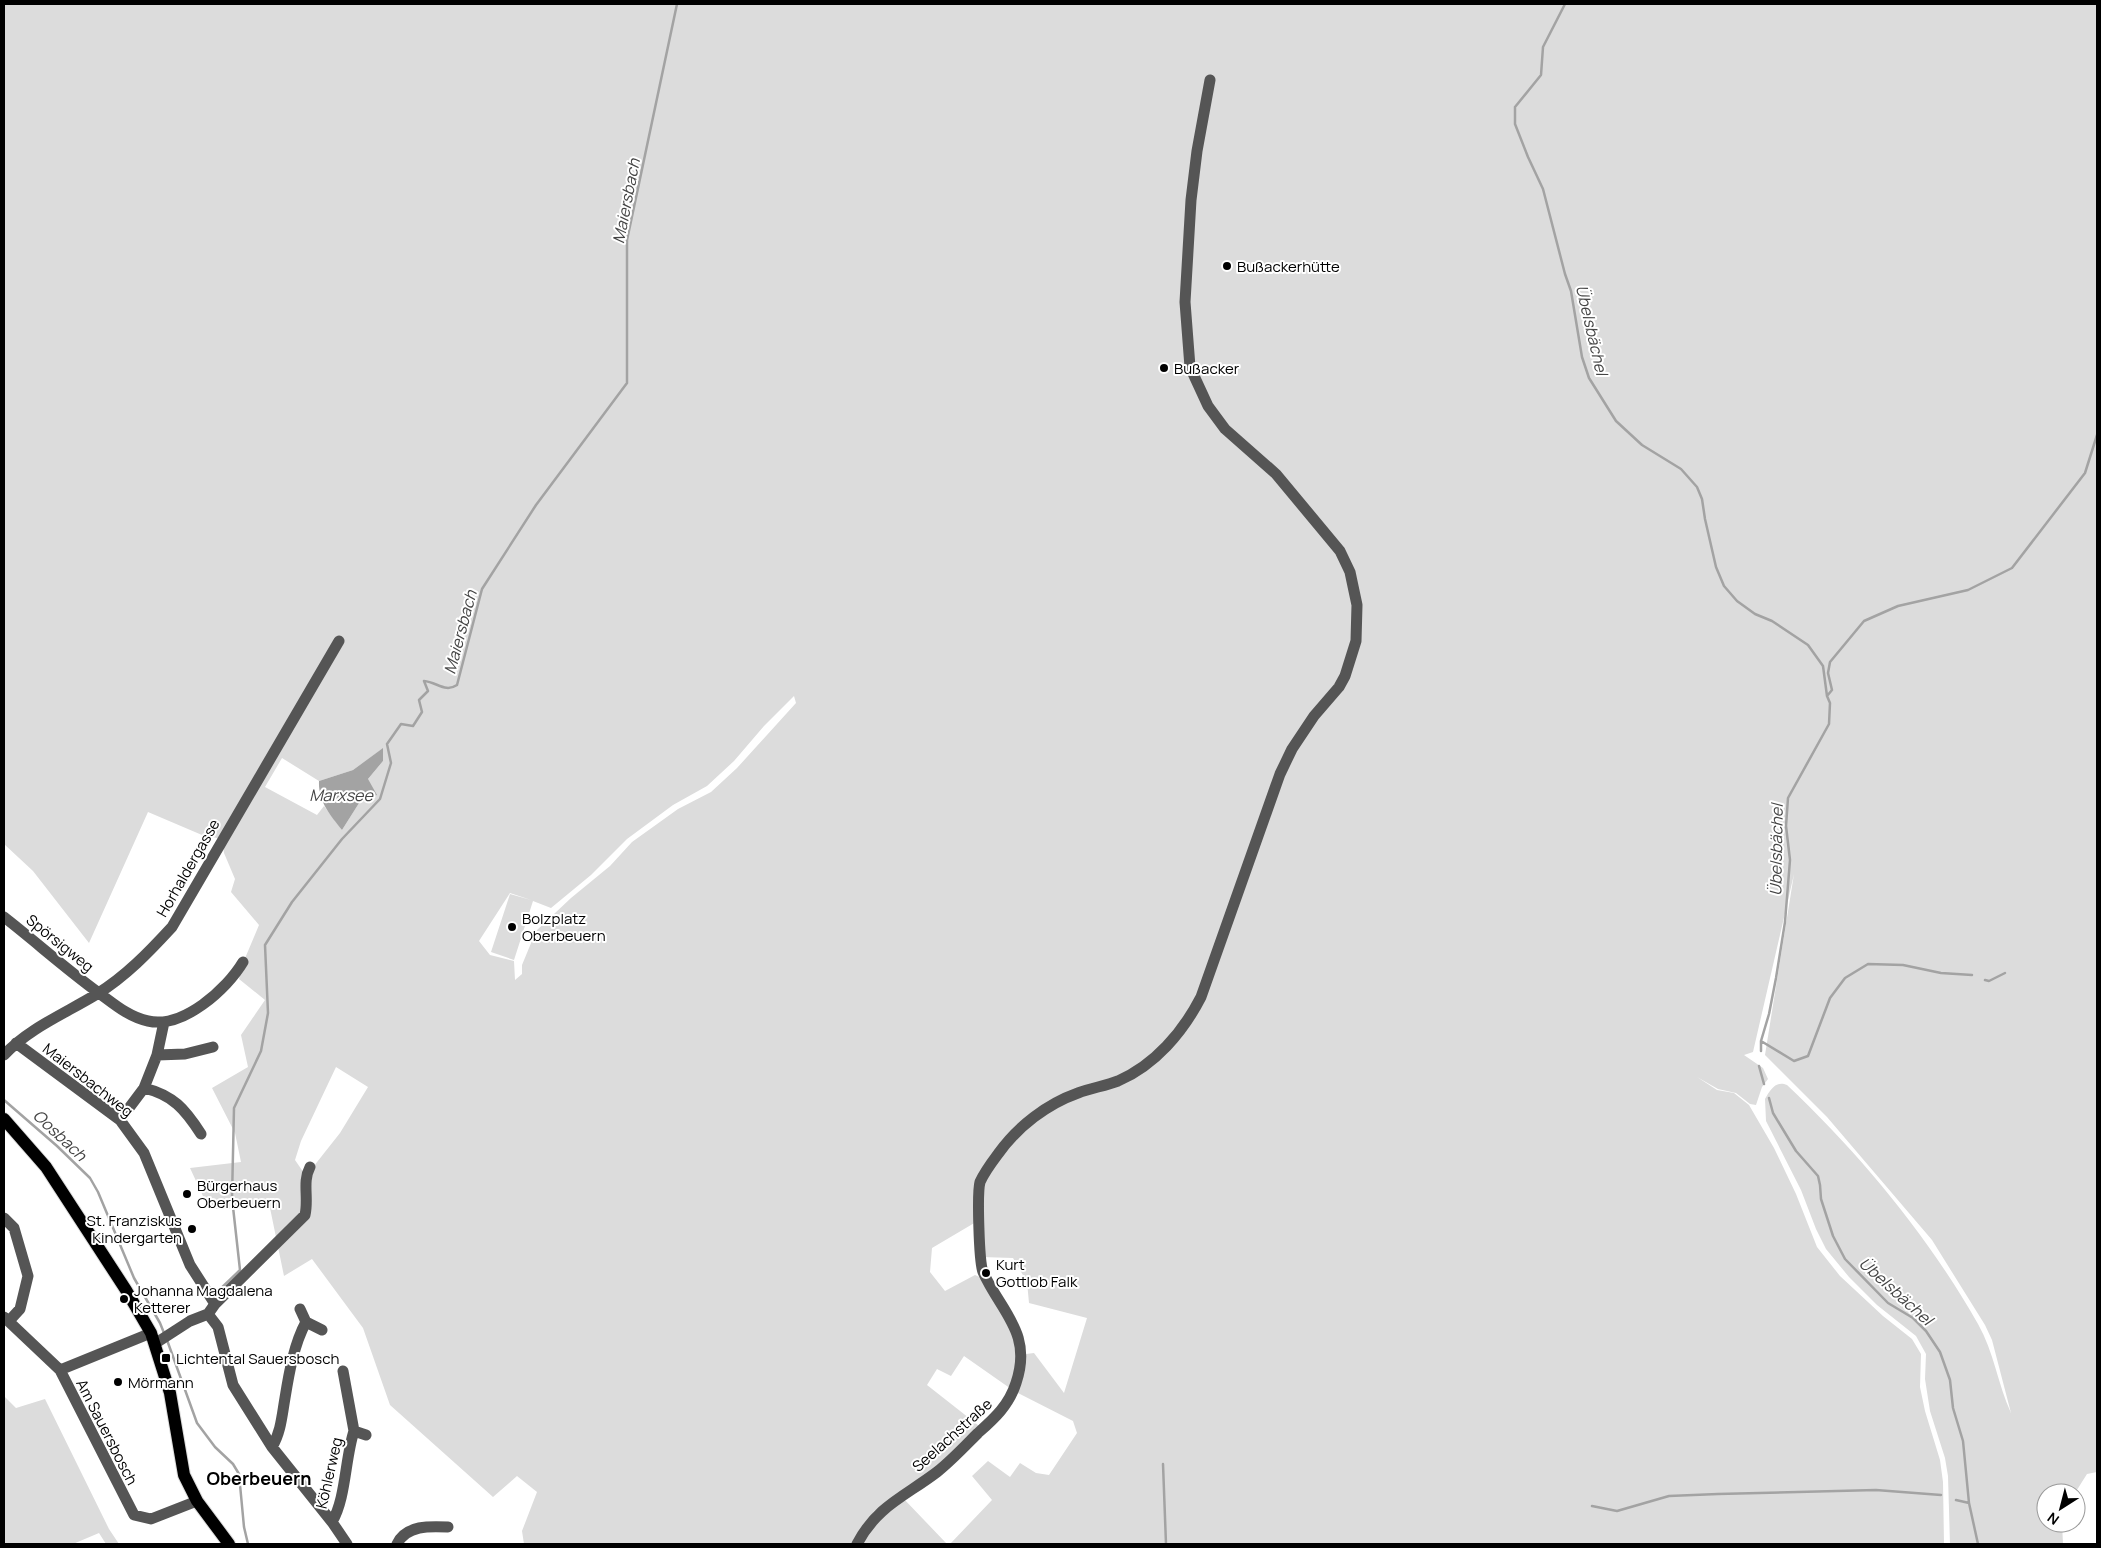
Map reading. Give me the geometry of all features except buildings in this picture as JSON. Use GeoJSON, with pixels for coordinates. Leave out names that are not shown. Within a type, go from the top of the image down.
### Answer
{"type":"FeatureCollection","features":[{"type":"Feature","properties":{"kind":"main road"},"geometry":{"type":"LineString","coordinates":[[4,1119],[21,1136],[46,1168],[126,1290],[160,1338],[184,1475],[197,1501],[229,1544]]}},
{"type":"Feature","properties":{"kind":"street","name":"Seelachstraße"},"geometry":{"type":"LineString","coordinates":[[857,1544],[867,1526],[881,1511],[938,1471],[998,1416],[1009,1400],[1017,1382],[1020,1362],[1017,1334],[1010,1315],[987,1280],[980,1263],[980,1183],[998,1153],[1027,1123],[1064,1099],[1118,1081],[1131,1074],[1160,1053],[1187,1022],[1201,997],[1280,774],[1292,749],[1314,716],[1339,687],[1350,665],[1355,647],[1358,628],[1357,604],[1353,582],[1340,551],[1276,474],[1225,429],[1208,406],[1190,367],[1185,302],[1190,200],[1210,80]]}},
{"type":"Feature","properties":{"kind":"street","name":"Horhaldergasse"},"geometry":{"type":"LineString","coordinates":[[4,1055],[16,1043],[98,993],[142,960],[172,927],[339,640]]}},
{"type":"Feature","properties":{"kind":"street","name":"Spörsigweg"},"geometry":{"type":"LineString","coordinates":[[4,917],[121,1010],[148,1021],[164,1022]]}},
{"type":"Feature","properties":{"kind":"street"},"geometry":{"type":"LineString","coordinates":[[120,1120],[144,1088],[157,1055],[164,1022],[195,1010],[218,993],[236,974],[243,962]]}},
{"type":"Feature","properties":{"kind":"street","name":"Maiersbachweg"},"geometry":{"type":"LineString","coordinates":[[16,1043],[120,1120],[144,1153],[184,1251],[215,1304]]}},
{"type":"Feature","properties":{"kind":"street"},"geometry":{"type":"LineString","coordinates":[[157,1055],[185,1054],[213,1047]]}},
{"type":"Feature","properties":{"kind":"street"},"geometry":{"type":"LineString","coordinates":[[144,1088],[162,1092],[187,1112],[201,1134]]}},
{"type":"Feature","properties":{"kind":"street"},"geometry":{"type":"LineString","coordinates":[[60,1370],[160,1338],[208,1314],[215,1304],[305,1215],[307,1206],[306,1176],[310,1167]]}},
{"type":"Feature","properties":{"kind":"street"},"geometry":{"type":"LineString","coordinates":[[4,1218],[14,1228],[28,1276],[20,1309],[6,1319]]}},
{"type":"Feature","properties":{"kind":"street"},"geometry":{"type":"LineString","coordinates":[[300,1309],[306,1322],[322,1330]]}},
{"type":"Feature","properties":{"kind":"street"},"geometry":{"type":"LineString","coordinates":[[208,1314],[218,1326],[233,1385],[272,1447],[332,1522],[347,1544]]}},
{"type":"Feature","properties":{"kind":"street","name":"Am Sauersbosch"},"geometry":{"type":"LineString","coordinates":[[6,1319],[60,1370],[134,1515],[151,1519],[197,1501]]}},
{"type":"Feature","properties":{"kind":"street"},"geometry":{"type":"LineString","coordinates":[[272,1447],[279,1436],[288,1378],[301,1332],[306,1322]]}},
{"type":"Feature","properties":{"kind":"street","name":"Köhlerweg"},"geometry":{"type":"LineString","coordinates":[[332,1522],[339,1510],[349,1447],[354,1431],[343,1371]]}},
{"type":"Feature","properties":{"kind":"street","name":"Köhlerweg"},"geometry":{"type":"LineString","coordinates":[[354,1431],[366,1435]]}},
{"type":"Feature","properties":{"kind":"street"},"geometry":{"type":"LineString","coordinates":[[397,1544],[416,1528],[448,1527]]}},
{"type":"Feature","properties":{"kind":"shaded area"},"geometry":{"type":"Polygon","coordinates":[[[4,4],[2097,4],[2097,1472],[2087,1474],[2081,1483],[2036,1483],[2036,1533],[2062,1533],[2063,1544],[1950,1544],[1948,1476],[1945,1458],[1930,1411],[1925,1379],[1926,1354],[1916,1336],[1877,1305],[1849,1277],[1826,1249],[1801,1190],[1766,1121],[1765,1099],[1771,1089],[1777,1085],[1787,1085],[1867,1168],[1915,1228],[1978,1324],[1988,1346],[2011,1413],[1992,1340],[1985,1325],[1932,1240],[1827,1117],[1765,1055],[1794,874],[1753,1052],[1744,1055],[1763,1068],[1768,1079],[1762,1087],[1756,1105],[1750,1104],[1736,1093],[1718,1089],[1697,1077],[1717,1090],[1734,1093],[1749,1105],[1774,1148],[1796,1194],[1817,1247],[1840,1276],[1883,1316],[1912,1339],[1921,1354],[1920,1387],[1925,1411],[1940,1460],[1943,1482],[1944,1544],[950,1544],[992,1500],[972,1476],[988,1461],[1010,1477],[1020,1463],[1036,1473],[1049,1475],[1077,1433],[1073,1421],[1014,1391],[964,1356],[951,1376],[937,1369],[927,1385],[983,1429],[902,1497],[947,1544],[861,1544],[868,1528],[899,1498],[874,1511],[858,1544],[524,1544],[522,1531],[537,1492],[517,1476],[493,1497],[390,1405],[363,1328],[312,1259],[284,1276],[270,1208],[209,1209],[190,1168],[241,1162],[235,1133],[212,1088],[248,1067],[241,1035],[265,1000],[239,979],[243,963],[259,925],[231,892],[235,879],[224,853],[222,839],[202,835],[148,812],[89,943],[33,871],[4,844],[4,4]],[[794,696],[764,726],[734,761],[707,786],[673,805],[627,839],[591,875],[551,908],[533,901],[514,960],[491,952],[510,894],[531,900],[510,893],[479,941],[490,955],[514,961],[515,980],[522,974],[522,965],[536,931],[571,898],[610,866],[632,842],[678,809],[711,792],[737,768],[796,703],[794,696]],[[382,749],[353,770],[319,781],[282,758],[265,787],[317,815],[324,806],[342,830],[361,800],[368,779],[383,761],[382,749]],[[336,1067],[301,1141],[295,1160],[306,1176],[340,1133],[368,1087],[336,1067]],[[976,1222],[932,1248],[930,1272],[945,1291],[975,1275],[987,1280],[1026,1354],[1034,1353],[1064,1393],[1087,1318],[1029,1303],[1027,1282],[1013,1258],[981,1257],[976,1222]]]}},
{"type":"Feature","properties":{"kind":"shaded area"},"geometry":{"type":"Polygon","coordinates":[[[4,1396],[16,1408],[45,1399],[109,1529],[119,1544],[106,1544],[99,1533],[73,1544],[4,1544],[4,1396]]]}},
{"type":"Feature","properties":{"kind":"water","name":"Marxsee"},"geometry":{"type":"Polygon","coordinates":[[[383,748],[383,761],[368,779],[377,795],[361,800],[342,830],[329,813],[320,795],[319,781],[353,770],[383,748]]]}},
{"type":"Feature","properties":{"kind":"waterway","name":"Maiersbach"},"geometry":{"type":"LineString","coordinates":[[213,1296],[240,1270],[232,1198],[234,1108],[261,1051],[268,1013],[265,945],[292,902],[342,839],[380,799],[391,763],[387,744],[401,724],[413,726],[422,712],[419,700],[428,691],[424,681],[445,688],[457,685],[482,589],[536,505],[627,383],[627,240],[677,4]]}},
{"type":"Feature","properties":{"kind":"waterway","name":"Übelsbächel"},"geometry":{"type":"LineString","coordinates":[[1565,4],[1543,47],[1541,75],[1515,107],[1515,124],[1543,189],[1571,291],[1582,357],[1589,378],[1616,421],[1642,445],[1681,469],[1697,487],[1702,499],[1716,567],[1724,586],[1737,601],[1755,614],[1772,621],[1808,645],[1823,666],[1827,696],[1830,703],[1829,724],[1788,798],[1786,826],[1790,860],[1785,922],[1769,1014],[1761,1041],[1761,1051]]}},
{"type":"Feature","properties":{"kind":"waterway"},"geometry":{"type":"LineString","coordinates":[[1827,696],[1832,690],[1828,673],[1830,662],[1864,621],[1898,606],[1968,590],[2012,568],[2085,473],[2097,435]]}},
{"type":"Feature","properties":{"kind":"waterway"},"geometry":{"type":"LineString","coordinates":[[1761,1041],[1794,1061],[1808,1056],[1830,998],[1845,978],[1868,964],[1903,965],[1941,973],[1972,975]]}},
{"type":"Feature","properties":{"kind":"waterway"},"geometry":{"type":"LineString","coordinates":[[1985,980],[1989,981],[2005,973]]}},
{"type":"Feature","properties":{"kind":"waterway","name":"Übelsbächel"},"geometry":{"type":"LineString","coordinates":[[1759,1066],[1764,1084]]}},
{"type":"Feature","properties":{"kind":"waterway","name":"Übelsbächel"},"geometry":{"type":"LineString","coordinates":[[1769,1098],[1773,1113],[1796,1151],[1818,1176],[1821,1199],[1833,1236],[1845,1259],[1888,1303],[1913,1318],[1926,1331],[1940,1352],[1950,1380],[1953,1408],[1963,1441],[1969,1503],[1978,1544]]}},
{"type":"Feature","properties":{"kind":"waterway","name":"Oosbach"},"geometry":{"type":"LineString","coordinates":[[4,1100],[57,1146],[90,1178],[98,1192],[134,1278],[164,1333]]}},
{"type":"Feature","properties":{"kind":"waterway","name":"Oosbach"},"geometry":{"type":"LineString","coordinates":[[167,1340],[197,1423],[215,1447],[233,1464],[239,1474],[244,1527],[248,1544]]}},
{"type":"Feature","properties":{"kind":"waterway"},"geometry":{"type":"LineString","coordinates":[[1163,1464],[1166,1544]]}},
{"type":"Feature","properties":{"kind":"waterway"},"geometry":{"type":"LineString","coordinates":[[1592,1506],[1617,1511],[1669,1496],[1718,1494],[1876,1490],[1941,1495]]}},
{"type":"Feature","properties":{"kind":"waterway"},"geometry":{"type":"LineString","coordinates":[[1956,1500],[1969,1503]]}},
{"type":"Feature","properties":{"kind":"place","name":"Bußackerhütte"},"geometry":{"type":"Point","coordinates":[1227,266]}},
{"type":"Feature","properties":{"kind":"place","name":"Bußacker"},"geometry":{"type":"Point","coordinates":[1164,368]}},
{"type":"Feature","properties":{"kind":"place","name":"Bolzplatz Oberbeuern"},"geometry":{"type":"Point","coordinates":[512,927]}},
{"type":"Feature","properties":{"kind":"place","name":"Bürgerhaus Oberbeuern"},"geometry":{"type":"Point","coordinates":[187,1194]}},
{"type":"Feature","properties":{"kind":"place","name":"St. Franziskus Kindergarten"},"geometry":{"type":"Point","coordinates":[192,1229]}},
{"type":"Feature","properties":{"kind":"place","name":"Kurt Gottlob Falk"},"geometry":{"type":"Point","coordinates":[986,1273]}},
{"type":"Feature","properties":{"kind":"place","name":"Johanna Magdalena Ketterer"},"geometry":{"type":"Point","coordinates":[124,1299]}},
{"type":"Feature","properties":{"kind":"place","name":"Lichtental Sauersbosch"},"geometry":{"type":"Point","coordinates":[166,1358]}},
{"type":"Feature","properties":{"kind":"place","name":"Mörmann"},"geometry":{"type":"Point","coordinates":[118,1382]}},
{"type":"Feature","properties":{"kind":"district","name":"Oberbeuern"},"geometry":{"type":"Point","coordinates":[259,1478]}}]}
